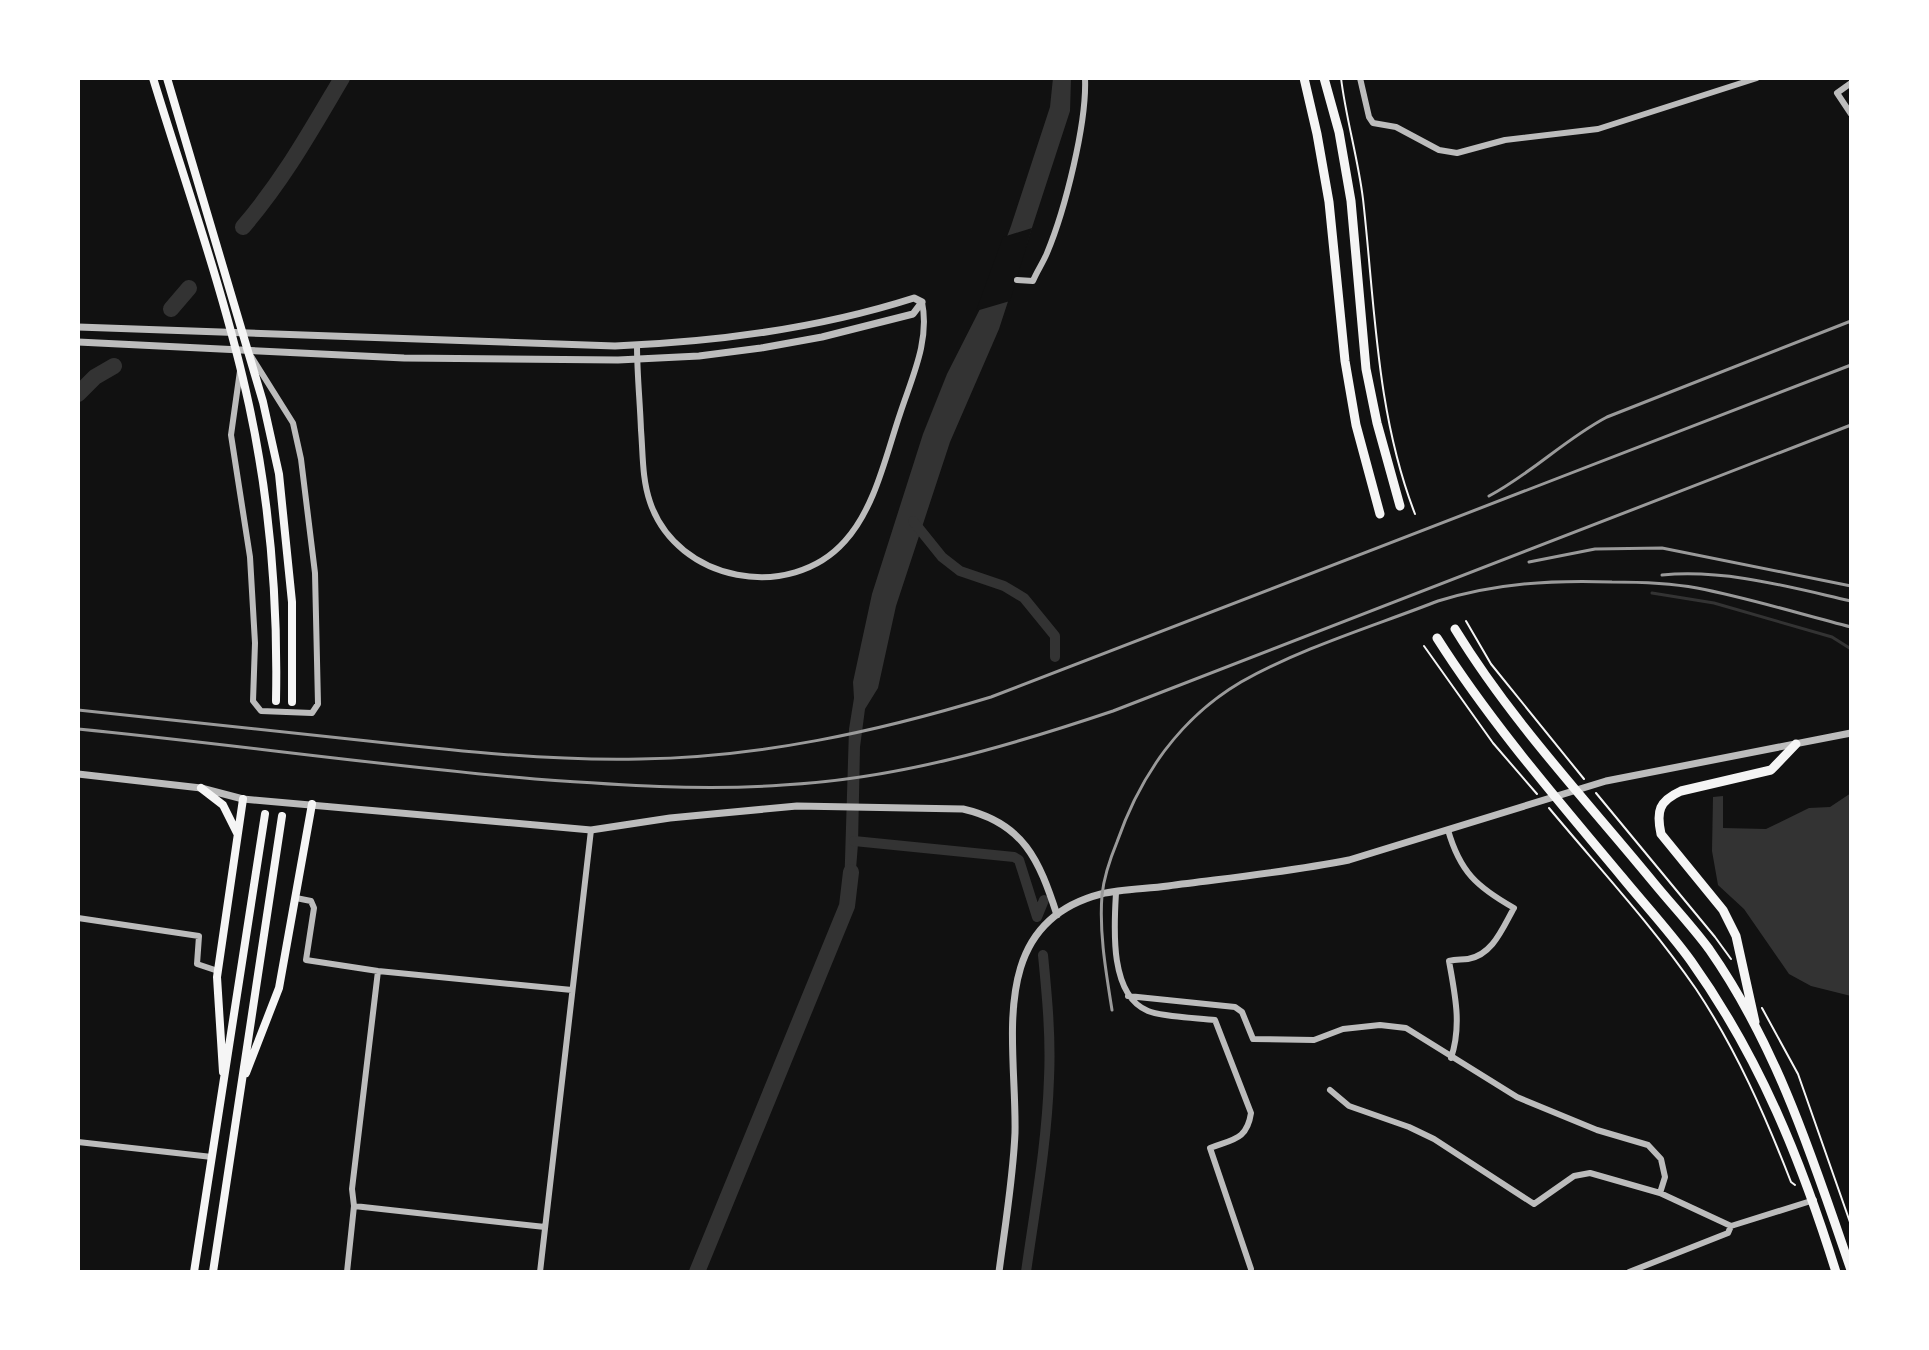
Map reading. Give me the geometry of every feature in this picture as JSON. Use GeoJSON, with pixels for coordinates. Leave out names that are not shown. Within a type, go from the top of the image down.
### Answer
{"type":"FeatureCollection","features":[{"type":"Feature","properties":{"kind":"main road"},"geometry":{"type":"LineString","coordinates":[[153,78],[235,348],[257,445],[276,603],[276,701]]}},
{"type":"Feature","properties":{"kind":"main road"},"geometry":{"type":"LineString","coordinates":[[167,78],[248,351],[275,459],[286,523],[292,602],[292,702]]}},
{"type":"Feature","properties":{"kind":"main road"},"geometry":{"type":"LineString","coordinates":[[1304,78],[1329,202],[1345,361],[1356,425],[1380,514]]}},
{"type":"Feature","properties":{"kind":"main road"},"geometry":{"type":"LineString","coordinates":[[1324,78],[1339,132],[1351,201],[1366,369],[1383,449],[1400,506]]}},
{"type":"Feature","properties":{"kind":"main road"},"geometry":{"type":"LineString","coordinates":[[1455,629],[1521,725],[1708,948],[1757,1029],[1783,1081],[1851,1270]]}},
{"type":"Feature","properties":{"kind":"main road"},"geometry":{"type":"LineString","coordinates":[[1437,638],[1503,734],[1698,972],[1738,1033],[1768,1088],[1814,1200],[1836,1272]]}},
{"type":"Feature","properties":{"kind":"main road"},"geometry":{"type":"LineString","coordinates":[[1757,1029],[1736,936],[1723,910],[1661,834],[1657,819],[1668,797],[1681,791],[1771,770],[1796,744]]}},
{"type":"Feature","properties":{"kind":"main road"},"geometry":{"type":"LineString","coordinates":[[201,788],[223,805],[237,834]]}},
{"type":"Feature","properties":{"kind":"main road"},"geometry":{"type":"LineString","coordinates":[[224,1086],[218,971],[243,799]]}},
{"type":"Feature","properties":{"kind":"main road"},"geometry":{"type":"LineString","coordinates":[[240,1088],[279,988],[312,804]]}},
{"type":"Feature","properties":{"kind":"main road"},"geometry":{"type":"LineString","coordinates":[[194,1272],[265,814]]}},
{"type":"Feature","properties":{"kind":"main road"},"geometry":{"type":"LineString","coordinates":[[213,1272],[282,816]]}},
{"type":"Feature","properties":{"kind":"street"},"geometry":{"type":"LineString","coordinates":[[1017,280],[1033,281],[1055,231],[1086,101],[1085,78]]}},
{"type":"Feature","properties":{"kind":"street"},"geometry":{"type":"LineString","coordinates":[[1360,78],[1373,123],[1396,127],[1439,150],[1457,153],[1505,140],[1598,129],[1757,78]]}},
{"type":"Feature","properties":{"kind":"street"},"geometry":{"type":"LineString","coordinates":[[1851,83],[1837,93],[1851,114]]}},
{"type":"Feature","properties":{"kind":"street"},"geometry":{"type":"LineString","coordinates":[[78,327],[577,346],[637,345],[761,334],[854,315],[914,298],[922,302]]}},
{"type":"Feature","properties":{"kind":"street"},"geometry":{"type":"LineString","coordinates":[[637,345],[644,479],[650,505],[662,526],[677,544],[713,569],[754,578],[779,576],[802,570],[832,553],[860,520],[878,479],[921,353],[926,321],[922,302]]}},
{"type":"Feature","properties":{"kind":"street"},"geometry":{"type":"LineString","coordinates":[[78,342],[404,358],[637,359],[730,352],[822,337],[913,314],[922,302]]}},
{"type":"Feature","properties":{"kind":"street"},"geometry":{"type":"LineString","coordinates":[[240,368],[231,435],[250,557],[255,643],[253,701],[261,711],[312,713],[318,704],[317,604],[301,459],[293,423],[248,351]]}},
{"type":"Feature","properties":{"kind":"street"},"geometry":{"type":"LineString","coordinates":[[999,1272],[1015,1135],[1014,986],[1026,953],[1057,915],[1102,894],[1349,860],[1606,781],[1851,733]]}},
{"type":"Feature","properties":{"kind":"street"},"geometry":{"type":"LineString","coordinates":[[78,774],[201,788],[243,799],[591,830],[670,818],[836,805],[963,809],[984,814],[1004,824],[1022,840],[1034,856],[1057,915]]}},
{"type":"Feature","properties":{"kind":"street"},"geometry":{"type":"LineString","coordinates":[[540,1272],[591,830]]}},
{"type":"Feature","properties":{"kind":"street"},"geometry":{"type":"LineString","coordinates":[[1448,830],[1454,852],[1463,868],[1484,891],[1514,908],[1495,941],[1484,952],[1470,959],[1449,961],[1458,1014],[1457,1039],[1451,1058]]}},
{"type":"Feature","properties":{"kind":"street"},"geometry":{"type":"LineString","coordinates":[[1116,893],[1118,966],[1128,996],[1148,1011],[1215,1020],[1251,1113],[1244,1135],[1210,1148],[1251,1269]]}},
{"type":"Feature","properties":{"kind":"street"},"geometry":{"type":"LineString","coordinates":[[296,898],[308,900],[314,908],[306,960],[378,971],[572,990]]}},
{"type":"Feature","properties":{"kind":"street"},"geometry":{"type":"LineString","coordinates":[[78,918],[199,936],[197,964],[218,971]]}},
{"type":"Feature","properties":{"kind":"street"},"geometry":{"type":"LineString","coordinates":[[347,1272],[354,1206],[352,1189],[378,971]]}},
{"type":"Feature","properties":{"kind":"street"},"geometry":{"type":"LineString","coordinates":[[1128,996],[1235,1007],[1242,1012],[1253,1039],[1314,1040],[1343,1029],[1380,1025],[1406,1028],[1517,1097],[1597,1130],[1648,1145],[1661,1159],[1665,1177],[1660,1193]]}},
{"type":"Feature","properties":{"kind":"street"},"geometry":{"type":"LineString","coordinates":[[1330,1090],[1349,1106],[1434,1139],[1534,1204],[1574,1176],[1590,1173],[1660,1193],[1731,1226],[1814,1200]]}},
{"type":"Feature","properties":{"kind":"street"},"geometry":{"type":"LineString","coordinates":[[78,1142],[212,1157]]}},
{"type":"Feature","properties":{"kind":"street"},"geometry":{"type":"LineString","coordinates":[[354,1206],[545,1227]]}},
{"type":"Feature","properties":{"kind":"street"},"geometry":{"type":"LineString","coordinates":[[1629,1272],[1728,1233],[1731,1226]]}},
{"type":"Feature","properties":{"kind":"path"},"geometry":{"type":"LineString","coordinates":[[1341,78],[1363,198],[1379,372],[1399,464],[1415,514]]}},
{"type":"Feature","properties":{"kind":"path"},"geometry":{"type":"LineString","coordinates":[[1424,646],[1493,743],[1682,969],[1755,1093],[1791,1182],[1814,1200]]}},
{"type":"Feature","properties":{"kind":"shaded area"},"geometry":{"type":"Polygon","coordinates":[[[1053,78],[1071,78],[1070,111],[999,329],[950,442],[896,606],[878,688],[865,709],[860,747],[854,894],[844,893],[853,682],[872,594],[923,434],[947,374],[980,309],[1011,226],[1050,107],[1053,78]]]}},
{"type":"Feature","properties":{"kind":"shaded area"},"geometry":{"type":"Polygon","coordinates":[[[1851,793],[1851,996],[1811,986],[1789,974],[1744,909],[1718,885],[1712,851],[1713,797],[1723,796],[1723,828],[1766,829],[1809,808],[1830,807],[1851,793]]]}},
{"type":"Feature","properties":{"kind":"pier"},"geometry":{"type":"Polygon","coordinates":[[[1032,228],[1010,301],[976,311],[1003,237],[1032,228]]]}},
{"type":"Feature","properties":{"kind":"waterway"},"geometry":{"type":"LineString","coordinates":[[243,227],[284,173],[342,78]]}},
{"type":"Feature","properties":{"kind":"waterway"},"geometry":{"type":"LineString","coordinates":[[171,309],[189,288]]}},
{"type":"Feature","properties":{"kind":"waterway"},"geometry":{"type":"LineString","coordinates":[[78,394],[95,377],[114,366]]}},
{"type":"Feature","properties":{"kind":"waterway"},"geometry":{"type":"LineString","coordinates":[[913,521],[942,557],[960,571],[1004,586],[1024,598],[1055,636],[1055,657]]}},
{"type":"Feature","properties":{"kind":"waterway"},"geometry":{"type":"LineString","coordinates":[[1652,593],[1714,603],[1832,637],[1851,649]]}},
{"type":"Feature","properties":{"kind":"waterway"},"geometry":{"type":"LineString","coordinates":[[854,841],[1014,857],[1019,860],[1037,917]]}},
{"type":"Feature","properties":{"kind":"waterway"},"geometry":{"type":"LineString","coordinates":[[697,1272],[847,906],[851,872]]}},
{"type":"Feature","properties":{"kind":"waterway"},"geometry":{"type":"LineString","coordinates":[[1037,917],[1044,900]]}},
{"type":"Feature","properties":{"kind":"waterway"},"geometry":{"type":"LineString","coordinates":[[1026,1272],[1048,1102],[1049,1032],[1043,955]]}},
{"type":"Feature","properties":{"kind":"railway"},"geometry":{"type":"LineString","coordinates":[[1489,496],[1607,417],[1851,321]]}},
{"type":"Feature","properties":{"kind":"railway"},"geometry":{"type":"LineString","coordinates":[[78,710],[436,748],[572,758],[685,757],[818,740],[905,721],[991,697],[1851,365]]}},
{"type":"Feature","properties":{"kind":"railway"},"geometry":{"type":"LineString","coordinates":[[78,729],[421,768],[597,783],[752,787],[868,776],[992,749],[1113,711],[1851,425]]}},
{"type":"Feature","properties":{"kind":"railway"},"geometry":{"type":"LineString","coordinates":[[1529,562],[1595,549],[1662,548],[1851,586]]}},
{"type":"Feature","properties":{"kind":"railway"},"geometry":{"type":"LineString","coordinates":[[1662,575],[1734,577],[1851,601]]}},
{"type":"Feature","properties":{"kind":"railway"},"geometry":{"type":"LineString","coordinates":[[1112,1010],[1102,938],[1102,895],[1126,818],[1150,772],[1181,731],[1219,697],[1264,670],[1438,601],[1481,590],[1545,582],[1634,582],[1686,586],[1851,627]]}}]}
